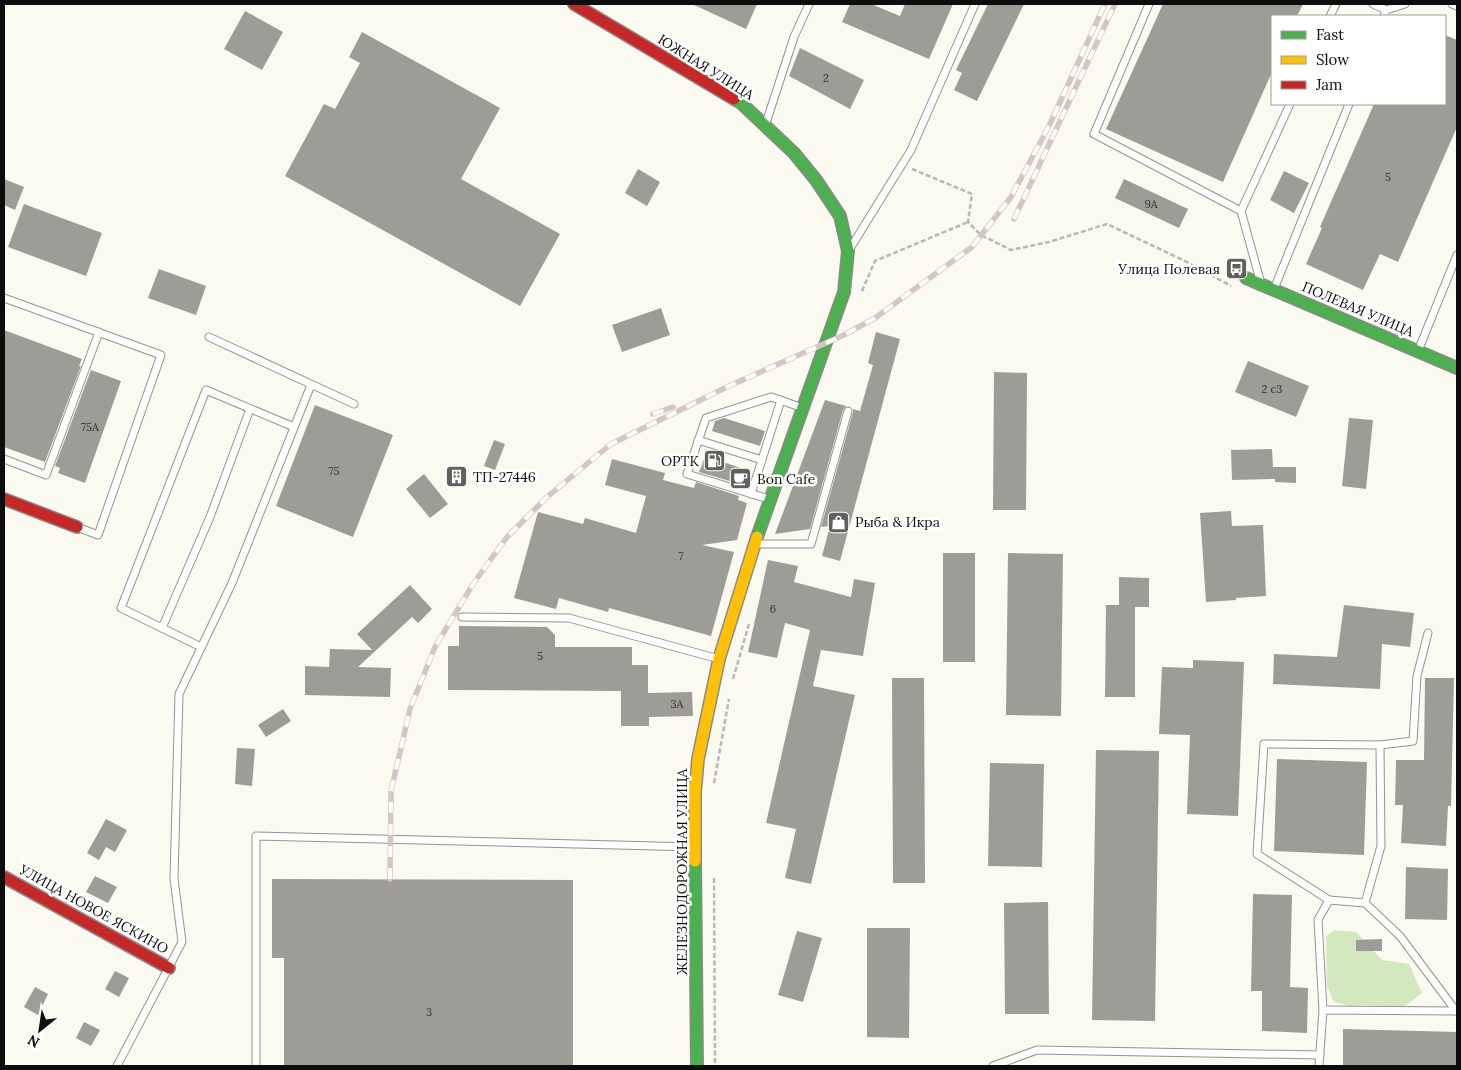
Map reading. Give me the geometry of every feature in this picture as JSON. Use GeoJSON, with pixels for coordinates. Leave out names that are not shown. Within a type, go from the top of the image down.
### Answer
{"type":"FeatureCollection","features":[{"type":"Feature","properties":{"kind":"street","name":"ЮЖНАЯ УЛИЦА"},"geometry":{"type":"LineString","coordinates":[[574,4],[741,104],[794,153],[816,180],[840,216],[848,251]]}},
{"type":"Feature","properties":{"kind":"street","name":"ЖЕЛЕЗНОДОРОЖНАЯ УЛИЦА"},"geometry":{"type":"LineString","coordinates":[[697,1066],[695,792],[698,759],[720,659],[754,544],[844,292],[848,251]]}},
{"type":"Feature","properties":{"kind":"street","name":"ПОЛЕВАЯ УЛИЦА"},"geometry":{"type":"LineString","coordinates":[[1246,278],[1457,368]]}},
{"type":"Feature","properties":{"kind":"street"},"geometry":{"type":"LineString","coordinates":[[4,499],[77,527]]}},
{"type":"Feature","properties":{"kind":"street","name":"УЛИЦА НОВОЕ ЯСКИНО"},"geometry":{"type":"LineString","coordinates":[[4,877],[169,968]]}},
{"type":"Feature","properties":{"kind":"lane"},"geometry":{"type":"LineString","coordinates":[[765,126],[794,37],[810,4]]}},
{"type":"Feature","properties":{"kind":"lane"},"geometry":{"type":"LineString","coordinates":[[848,251],[910,150],[975,4]]}},
{"type":"Feature","properties":{"kind":"lane"},"geometry":{"type":"LineString","coordinates":[[1149,4],[1094,134],[1241,211]]}},
{"type":"Feature","properties":{"kind":"lane"},"geometry":{"type":"LineString","coordinates":[[1373,4],[1385,13],[1404,4]]}},
{"type":"Feature","properties":{"kind":"lane"},"geometry":{"type":"LineString","coordinates":[[1452,4],[1457,6]]}},
{"type":"Feature","properties":{"kind":"lane"},"geometry":{"type":"LineString","coordinates":[[1261,284],[1241,211],[1290,105]]}},
{"type":"Feature","properties":{"kind":"lane"},"geometry":{"type":"LineString","coordinates":[[1274,290],[1348,105]]}},
{"type":"Feature","properties":{"kind":"lane"},"geometry":{"type":"LineString","coordinates":[[1418,351],[1455,265],[1457,255]]}},
{"type":"Feature","properties":{"kind":"lane"},"geometry":{"type":"LineString","coordinates":[[4,298],[161,354],[98,536],[77,527]]}},
{"type":"Feature","properties":{"kind":"lane"},"geometry":{"type":"LineString","coordinates":[[4,459],[46,475],[99,332]]}},
{"type":"Feature","properties":{"kind":"lane"},"geometry":{"type":"LineString","coordinates":[[209,336],[354,404]]}},
{"type":"Feature","properties":{"kind":"lane"},"geometry":{"type":"LineString","coordinates":[[117,1066],[182,942],[174,879],[178,694],[232,582],[311,385]]}},
{"type":"Feature","properties":{"kind":"lane"},"geometry":{"type":"LineString","coordinates":[[201,647],[121,608],[206,390],[294,427]]}},
{"type":"Feature","properties":{"kind":"lane"},"geometry":{"type":"LineString","coordinates":[[770,499],[687,474],[698,440],[706,418],[771,397],[803,408]]}},
{"type":"Feature","properties":{"kind":"lane"},"geometry":{"type":"LineString","coordinates":[[751,494],[780,400]]}},
{"type":"Feature","properties":{"kind":"lane"},"geometry":{"type":"LineString","coordinates":[[162,628],[210,517],[250,409]]}},
{"type":"Feature","properties":{"kind":"lane"},"geometry":{"type":"LineString","coordinates":[[754,544],[811,544],[848,410]]}},
{"type":"Feature","properties":{"kind":"lane"},"geometry":{"type":"LineString","coordinates":[[698,440],[762,460]]}},
{"type":"Feature","properties":{"kind":"lane"},"geometry":{"type":"LineString","coordinates":[[462,617],[569,618],[720,659]]}},
{"type":"Feature","properties":{"kind":"lane"},"geometry":{"type":"LineString","coordinates":[[1428,633],[1417,676],[1413,740],[1380,745],[1264,744],[1257,854],[1329,900],[1365,903],[1400,936],[1457,1011]]}},
{"type":"Feature","properties":{"kind":"lane"},"geometry":{"type":"LineString","coordinates":[[1365,903],[1381,846],[1380,745]]}},
{"type":"Feature","properties":{"kind":"lane"},"geometry":{"type":"LineString","coordinates":[[256,1066],[256,836],[696,847]]}},
{"type":"Feature","properties":{"kind":"lane"},"geometry":{"type":"LineString","coordinates":[[1319,1066],[1323,1010],[1318,920],[1329,900]]}},
{"type":"Feature","properties":{"kind":"lane"},"geometry":{"type":"LineString","coordinates":[[1323,1010],[1457,1011]]}},
{"type":"Feature","properties":{"kind":"lane"},"geometry":{"type":"LineString","coordinates":[[993,1066],[1037,1050],[1320,1055]]}},
{"type":"Feature","properties":{"kind":"path"},"geometry":{"type":"LineString","coordinates":[[901,165],[972,194],[968,222]]}},
{"type":"Feature","properties":{"kind":"path"},"geometry":{"type":"LineString","coordinates":[[968,222],[981,235],[1011,250],[1049,242],[1107,224],[1187,262],[1237,290],[1246,278]]}},
{"type":"Feature","properties":{"kind":"path"},"geometry":{"type":"LineString","coordinates":[[860,296],[874,260],[968,222]]}},
{"type":"Feature","properties":{"kind":"path"},"geometry":{"type":"LineString","coordinates":[[731,687],[749,623]]}},
{"type":"Feature","properties":{"kind":"path"},"geometry":{"type":"LineString","coordinates":[[713,790],[730,696]]}},
{"type":"Feature","properties":{"kind":"path"},"geometry":{"type":"LineString","coordinates":[[714,875],[716,1066]]}},
{"type":"Feature","properties":{"kind":"green space"},"geometry":{"type":"Polygon","coordinates":[[[1334,930],[1356,932],[1382,960],[1409,964],[1422,993],[1404,1007],[1350,1006],[1334,1002],[1327,986],[1326,937],[1334,930]]]}},
{"type":"Feature","properties":{"kind":"building"},"geometry":{"type":"Polygon","coordinates":[[[692,4],[757,4],[746,29],[692,4]]]}},
{"type":"Feature","properties":{"kind":"building"},"geometry":{"type":"Polygon","coordinates":[[[850,4],[871,4],[900,16],[905,4],[953,4],[929,59],[842,22],[850,4]]]}},
{"type":"Feature","properties":{"kind":"building"},"geometry":{"type":"Polygon","coordinates":[[[988,4],[1024,4],[977,101],[954,90],[962,73],[956,70],[988,4]]]}},
{"type":"Feature","properties":{"kind":"building"},"geometry":{"type":"Polygon","coordinates":[[[1163,4],[1303,4],[1298,15],[1271,15],[1271,74],[1223,182],[1106,129],[1163,4]]]}},
{"type":"Feature","properties":{"kind":"building"},"geometry":{"type":"Polygon","coordinates":[[[245,11],[283,32],[262,70],[224,49],[245,11]]]}},
{"type":"Feature","properties":{"kind":"building"},"geometry":{"type":"Polygon","coordinates":[[[362,32],[500,108],[461,179],[560,234],[520,306],[285,176],[324,104],[335,109],[360,63],[349,57],[362,32]]]}},
{"type":"Feature","properties":{"kind":"building"},"geometry":{"type":"Polygon","coordinates":[[[1446,35],[1457,40],[1457,127],[1398,262],[1380,254],[1363,290],[1306,264],[1322,228],[1320,227],[1374,105],[1446,105],[1446,35]]]}},
{"type":"Feature","properties":{"kind":"building"},"geometry":{"type":"Polygon","coordinates":[[[800,48],[864,80],[850,109],[789,76],[800,48]]]}},
{"type":"Feature","properties":{"kind":"building"},"geometry":{"type":"Polygon","coordinates":[[[638,169],[660,182],[647,206],[625,193],[638,169]]]}},
{"type":"Feature","properties":{"kind":"building"},"geometry":{"type":"Polygon","coordinates":[[[1284,171],[1309,183],[1294,213],[1270,200],[1284,171]]]}},
{"type":"Feature","properties":{"kind":"building"},"geometry":{"type":"Polygon","coordinates":[[[4,179],[24,187],[15,210],[4,205],[4,179]]]}},
{"type":"Feature","properties":{"kind":"building"},"geometry":{"type":"Polygon","coordinates":[[[1124,179],[1188,209],[1179,228],[1115,198],[1124,179]]]}},
{"type":"Feature","properties":{"kind":"building"},"geometry":{"type":"Polygon","coordinates":[[[24,204],[102,233],[86,276],[8,247],[24,204]]]}},
{"type":"Feature","properties":{"kind":"building"},"geometry":{"type":"Polygon","coordinates":[[[159,269],[206,286],[196,315],[148,298],[159,269]]]}},
{"type":"Feature","properties":{"kind":"building"},"geometry":{"type":"Polygon","coordinates":[[[661,308],[670,335],[622,352],[612,325],[661,308]]]}},
{"type":"Feature","properties":{"kind":"building"},"geometry":{"type":"Polygon","coordinates":[[[4,330],[82,359],[45,462],[4,447],[4,330]]]}},
{"type":"Feature","properties":{"kind":"building"},"geometry":{"type":"Polygon","coordinates":[[[876,332],[900,339],[840,561],[822,556],[830,526],[821,527],[853,409],[860,411],[873,365],[868,363],[876,332]]]}},
{"type":"Feature","properties":{"kind":"building"},"geometry":{"type":"Polygon","coordinates":[[[1248,361],[1309,386],[1296,417],[1235,392],[1248,361]]]}},
{"type":"Feature","properties":{"kind":"building"},"geometry":{"type":"Polygon","coordinates":[[[91,370],[121,381],[85,483],[58,473],[60,468],[55,466],[91,370]]]}},
{"type":"Feature","properties":{"kind":"building"},"geometry":{"type":"Polygon","coordinates":[[[994,372],[1027,373],[1026,510],[993,510],[994,372]]]}},
{"type":"Feature","properties":{"kind":"building"},"geometry":{"type":"Polygon","coordinates":[[[825,400],[846,406],[843,410],[810,529],[775,534],[825,400]]]}},
{"type":"Feature","properties":{"kind":"building"},"geometry":{"type":"Polygon","coordinates":[[[315,405],[393,435],[353,537],[276,506],[315,405]]]}},
{"type":"Feature","properties":{"kind":"building"},"geometry":{"type":"Polygon","coordinates":[[[724,418],[765,431],[760,446],[712,431],[715,421],[724,418]]]}},
{"type":"Feature","properties":{"kind":"building"},"geometry":{"type":"Polygon","coordinates":[[[1349,418],[1373,420],[1366,489],[1342,486],[1349,418]]]}},
{"type":"Feature","properties":{"kind":"building"},"geometry":{"type":"Polygon","coordinates":[[[494,440],[505,444],[495,470],[484,466],[494,440]]]}},
{"type":"Feature","properties":{"kind":"building"},"geometry":{"type":"Polygon","coordinates":[[[1272,449],[1273,467],[1296,467],[1296,483],[1275,482],[1275,479],[1232,480],[1231,450],[1272,449]]]}},
{"type":"Feature","properties":{"kind":"building"},"geometry":{"type":"Polygon","coordinates":[[[705,456],[747,470],[743,485],[699,472],[705,456]]]}},
{"type":"Feature","properties":{"kind":"building"},"geometry":{"type":"Polygon","coordinates":[[[612,459],[665,473],[663,480],[694,488],[696,482],[739,496],[738,500],[747,503],[737,540],[702,545],[734,552],[711,636],[609,608],[608,612],[559,598],[556,609],[514,598],[538,512],[583,524],[585,518],[636,533],[646,496],[605,485],[612,459]]]}},
{"type":"Feature","properties":{"kind":"building"},"geometry":{"type":"Polygon","coordinates":[[[424,474],[448,504],[430,518],[406,489],[424,474]]]}},
{"type":"Feature","properties":{"kind":"building"},"geometry":{"type":"Polygon","coordinates":[[[1231,511],[1232,526],[1263,525],[1266,596],[1206,602],[1200,513],[1231,511]]]}},
{"type":"Feature","properties":{"kind":"building"},"geometry":{"type":"Polygon","coordinates":[[[943,553],[975,553],[975,662],[943,662],[943,553]]]}},
{"type":"Feature","properties":{"kind":"building"},"geometry":{"type":"Polygon","coordinates":[[[1008,553],[1063,554],[1061,716],[1006,715],[1008,553]]]}},
{"type":"Feature","properties":{"kind":"building"},"geometry":{"type":"Polygon","coordinates":[[[768,560],[798,566],[794,582],[851,597],[854,579],[875,583],[863,656],[821,650],[813,686],[855,695],[811,884],[785,878],[796,829],[766,823],[810,630],[785,623],[777,658],[748,652],[768,560]]]}},
{"type":"Feature","properties":{"kind":"building"},"geometry":{"type":"Polygon","coordinates":[[[1119,577],[1149,578],[1149,607],[1135,607],[1135,697],[1105,697],[1106,605],[1119,605],[1119,577]]]}},
{"type":"Feature","properties":{"kind":"building"},"geometry":{"type":"Polygon","coordinates":[[[410,585],[432,609],[418,623],[412,617],[358,667],[391,668],[390,697],[305,695],[305,666],[329,667],[330,649],[372,650],[357,634],[410,585]]]}},
{"type":"Feature","properties":{"kind":"building"},"geometry":{"type":"Polygon","coordinates":[[[1344,605],[1414,613],[1410,647],[1382,644],[1380,689],[1273,684],[1274,654],[1337,657],[1344,605]]]}},
{"type":"Feature","properties":{"kind":"building"},"geometry":{"type":"Polygon","coordinates":[[[459,626],[547,627],[555,635],[555,647],[632,647],[632,665],[648,665],[648,693],[692,692],[693,716],[649,717],[649,726],[621,726],[621,691],[448,690],[448,646],[459,646],[459,626]]]}},
{"type":"Feature","properties":{"kind":"building"},"geometry":{"type":"Polygon","coordinates":[[[1193,660],[1244,662],[1238,816],[1187,814],[1190,735],[1159,734],[1162,667],[1193,668],[1193,660]]]}},
{"type":"Feature","properties":{"kind":"building"},"geometry":{"type":"Polygon","coordinates":[[[892,678],[924,678],[925,883],[893,883],[892,678]]]}},
{"type":"Feature","properties":{"kind":"building"},"geometry":{"type":"Polygon","coordinates":[[[1425,678],[1454,678],[1451,806],[1448,806],[1446,846],[1401,843],[1403,805],[1395,805],[1396,760],[1424,760],[1425,678]]]}},
{"type":"Feature","properties":{"kind":"building"},"geometry":{"type":"Polygon","coordinates":[[[283,709],[291,721],[266,737],[258,725],[283,709]]]}},
{"type":"Feature","properties":{"kind":"building"},"geometry":{"type":"Polygon","coordinates":[[[237,748],[255,749],[252,786],[235,784],[237,748]]]}},
{"type":"Feature","properties":{"kind":"building"},"geometry":{"type":"Polygon","coordinates":[[[1096,750],[1159,751],[1155,1021],[1092,1020],[1096,750]]]}},
{"type":"Feature","properties":{"kind":"building"},"geometry":{"type":"Polygon","coordinates":[[[1277,759],[1367,762],[1364,855],[1274,851],[1277,759]]]}},
{"type":"Feature","properties":{"kind":"building"},"geometry":{"type":"Polygon","coordinates":[[[990,763],[1044,764],[1042,867],[988,866],[990,763]]]}},
{"type":"Feature","properties":{"kind":"building"},"geometry":{"type":"Polygon","coordinates":[[[106,819],[127,830],[115,852],[106,847],[99,860],[87,853],[106,819]]]}},
{"type":"Feature","properties":{"kind":"building"},"geometry":{"type":"Polygon","coordinates":[[[1406,867],[1448,869],[1447,920],[1405,919],[1406,867]]]}},
{"type":"Feature","properties":{"kind":"building"},"geometry":{"type":"Polygon","coordinates":[[[95,876],[117,887],[108,903],[86,892],[95,876]]]}},
{"type":"Feature","properties":{"kind":"building"},"geometry":{"type":"Polygon","coordinates":[[[272,879],[573,880],[573,1066],[284,1066],[284,958],[272,958],[272,879]]]}},
{"type":"Feature","properties":{"kind":"building"},"geometry":{"type":"Polygon","coordinates":[[[1253,894],[1292,895],[1290,987],[1308,988],[1307,1033],[1262,1031],[1262,991],[1251,991],[1253,894]]]}},
{"type":"Feature","properties":{"kind":"building"},"geometry":{"type":"Polygon","coordinates":[[[1048,902],[1049,1014],[1005,1014],[1004,903],[1048,902]]]}},
{"type":"Feature","properties":{"kind":"building"},"geometry":{"type":"Polygon","coordinates":[[[867,928],[910,928],[909,1038],[867,1037],[867,928]]]}},
{"type":"Feature","properties":{"kind":"building"},"geometry":{"type":"Polygon","coordinates":[[[797,931],[822,938],[803,1002],[778,995],[797,931]]]}},
{"type":"Feature","properties":{"kind":"building"},"geometry":{"type":"Polygon","coordinates":[[[1382,939],[1382,951],[1356,951],[1356,940],[1382,939]]]}},
{"type":"Feature","properties":{"kind":"building"},"geometry":{"type":"Polygon","coordinates":[[[115,971],[129,978],[119,997],[105,989],[115,971]]]}},
{"type":"Feature","properties":{"kind":"building"},"geometry":{"type":"Polygon","coordinates":[[[35,987],[48,994],[38,1015],[24,1007],[35,987]]]}},
{"type":"Feature","properties":{"kind":"building"},"geometry":{"type":"Polygon","coordinates":[[[84,1022],[100,1030],[91,1046],[76,1038],[84,1022]]]}},
{"type":"Feature","properties":{"kind":"building"},"geometry":{"type":"Polygon","coordinates":[[[1343,1029],[1457,1032],[1457,1066],[1343,1066],[1343,1029]]]}},
{"type":"Feature","properties":{"kind":"railway"},"geometry":{"type":"LineString","coordinates":[[390,879],[391,791],[410,709],[435,647],[473,584],[507,537],[547,497],[611,444],[729,386],[844,335],[875,318],[972,247],[1011,197],[1049,126],[1105,4]]}},
{"type":"Feature","properties":{"kind":"railway"},"geometry":{"type":"LineString","coordinates":[[1014,219],[1115,4]]}},
{"type":"Feature","properties":{"kind":"railway"},"geometry":{"type":"LineString","coordinates":[[653,414],[673,407]]}},
{"type":"Feature","properties":{"kind":"traffic: fast"},"geometry":{"type":"LineString","coordinates":[[734,99],[741,103],[794,153],[816,180],[840,216],[848,251],[844,292],[757,537]]}},
{"type":"Feature","properties":{"kind":"traffic: fast"},"geometry":{"type":"LineString","coordinates":[[1246,278],[1457,368]]}},
{"type":"Feature","properties":{"kind":"traffic: fast"},"geometry":{"type":"LineString","coordinates":[[695,861],[697,1066]]}},
{"type":"Feature","properties":{"kind":"traffic: slow"},"geometry":{"type":"LineString","coordinates":[[695,861],[695,793],[698,759],[719,659],[757,537]]}},
{"type":"Feature","properties":{"kind":"traffic: jam"},"geometry":{"type":"LineString","coordinates":[[574,4],[734,99]]}},
{"type":"Feature","properties":{"kind":"traffic: jam"},"geometry":{"type":"LineString","coordinates":[[4,499],[77,527]]}},
{"type":"Feature","properties":{"kind":"traffic: jam"},"geometry":{"type":"LineString","coordinates":[[4,877],[169,968]]}},
{"type":"Feature","properties":{"kind":"place","name":"Улица Полевая"},"geometry":{"type":"Point","coordinates":[1236,269]}},
{"type":"Feature","properties":{"kind":"place","name":"ОРТК"},"geometry":{"type":"Point","coordinates":[715,461]}},
{"type":"Feature","properties":{"kind":"place","name":"ТП-27446"},"geometry":{"type":"Point","coordinates":[457,477]}},
{"type":"Feature","properties":{"kind":"place","name":"Bon Cafe"},"geometry":{"type":"Point","coordinates":[741,479]}},
{"type":"Feature","properties":{"kind":"place","name":"Рыба & Икра"},"geometry":{"type":"Point","coordinates":[839,522]}}]}
